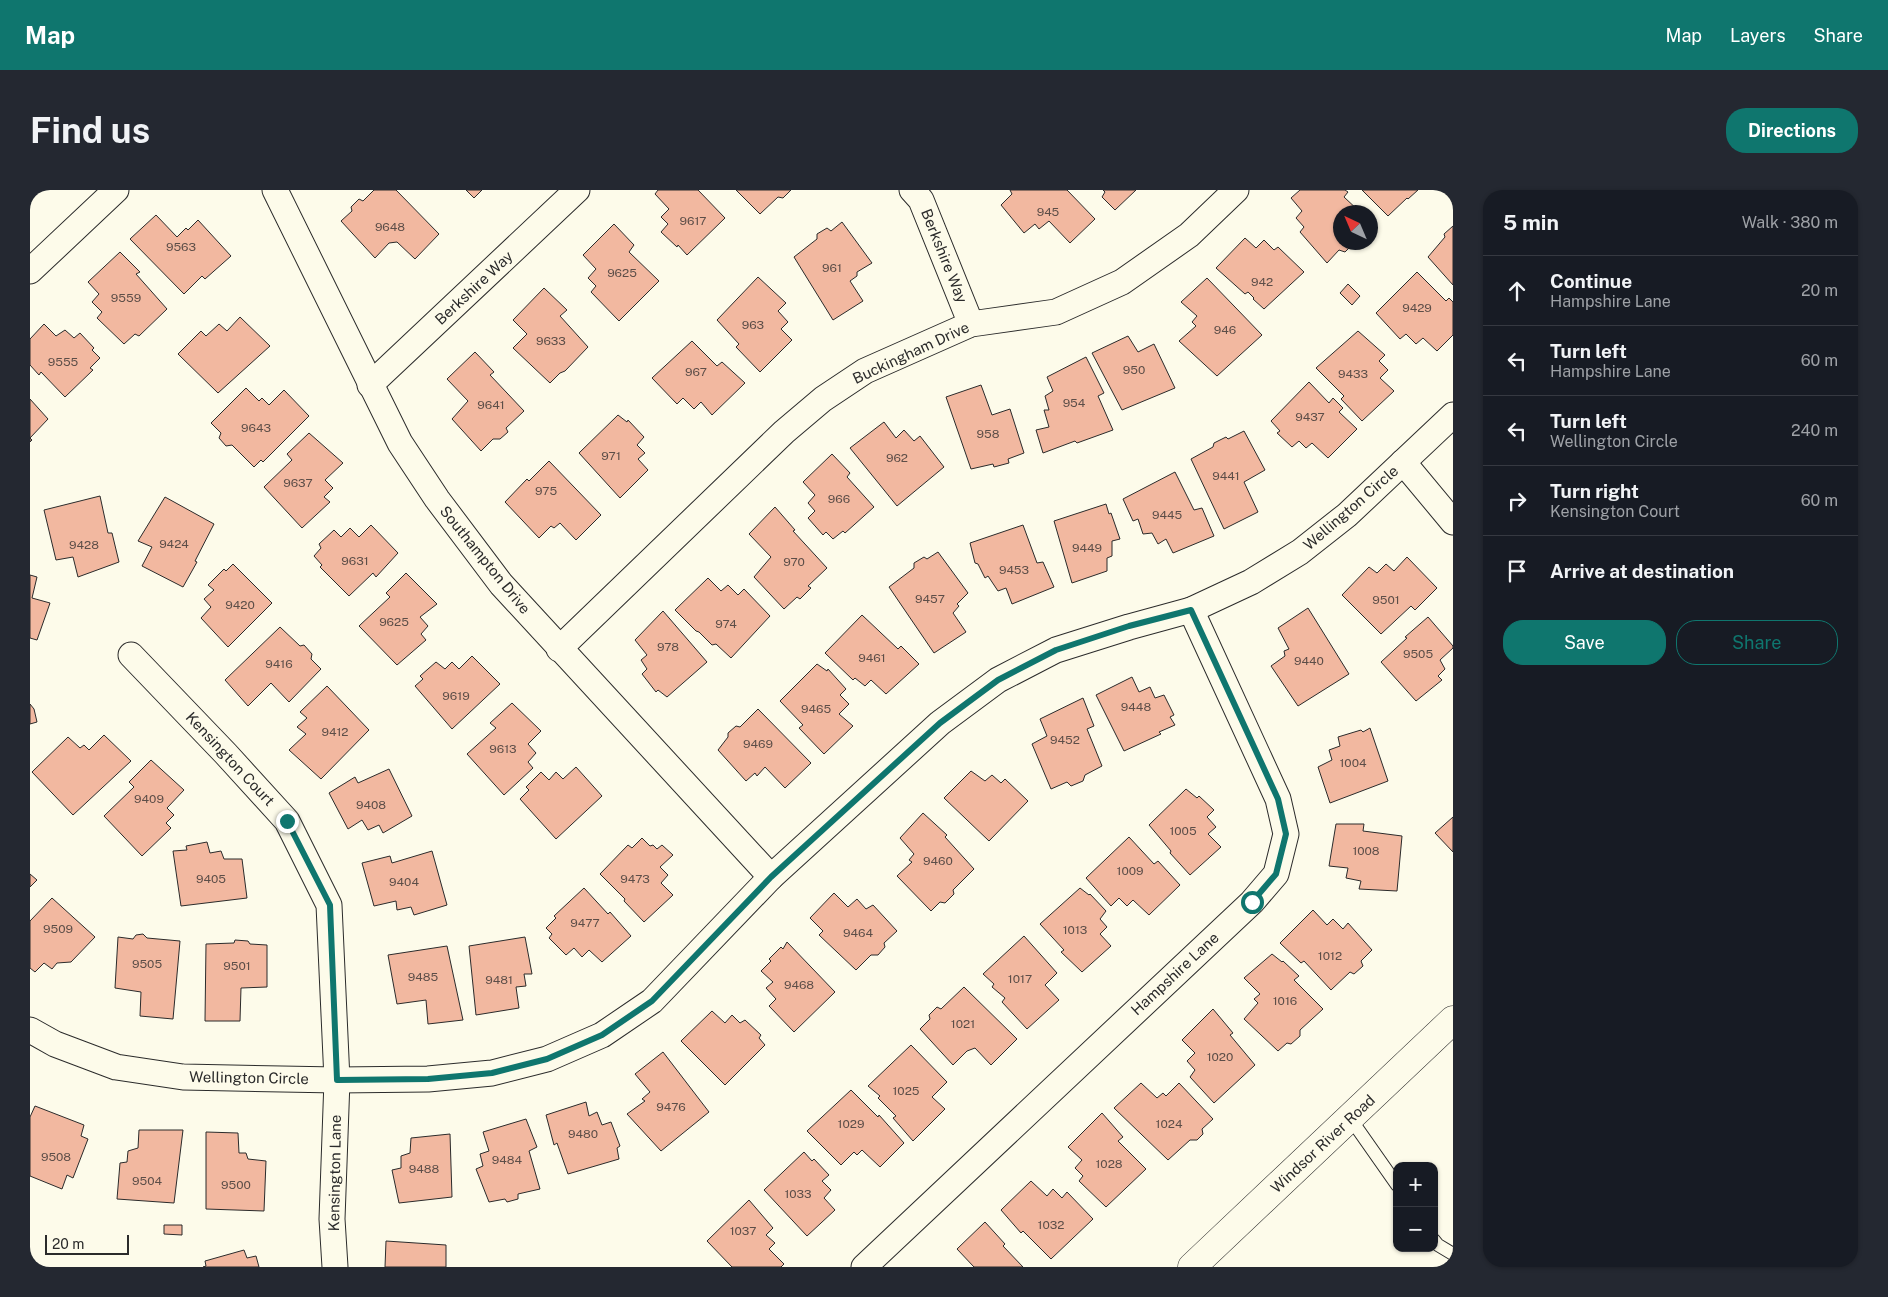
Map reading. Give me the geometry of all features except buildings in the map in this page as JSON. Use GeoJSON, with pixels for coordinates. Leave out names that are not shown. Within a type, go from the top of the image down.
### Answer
{"type":"FeatureCollection","features":[{"type":"Feature","properties":{"kind":"main road","name":"Windsor River Road"},"geometry":{"type":"LineString","coordinates":[[1192,1267],[1453,1020]]}},
{"type":"Feature","properties":{"kind":"street"},"geometry":{"type":"LineString","coordinates":[[30,271],[116,190]]}},
{"type":"Feature","properties":{"kind":"street","name":"Southampton Drive"},"geometry":{"type":"LineString","coordinates":[[275,190],[400,443],[437,499],[501,584],[771,877]]}},
{"type":"Feature","properties":{"kind":"street","name":"Berkshire Way"},"geometry":{"type":"LineString","coordinates":[[370,385],[577,190]]}},
{"type":"Feature","properties":{"kind":"street","name":"Berkshire Way"},"geometry":{"type":"LineString","coordinates":[[912,190],[921,200],[972,324]]}},
{"type":"Feature","properties":{"kind":"street","name":"Buckingham Drive"},"geometry":{"type":"LineString","coordinates":[[559,649],[784,432],[822,399],[865,371],[972,324],[1056,312],[1122,282],[1190,235],[1236,190]]}},
{"type":"Feature","properties":{"kind":"street","name":"Wellington Circle"},"geometry":{"type":"LineString","coordinates":[[30,1030],[55,1044],[116,1067],[183,1077],[337,1080],[428,1079],[492,1073],[547,1059],[602,1035],[652,1001],[771,877],[940,723],[998,680],[1056,650],[1129,626],[1191,610],[1251,582],[1300,552],[1347,515],[1453,415]]}},
{"type":"Feature","properties":{"kind":"street"},"geometry":{"type":"LineString","coordinates":[[1402,462],[1453,522]]}},
{"type":"Feature","properties":{"kind":"street","name":"Hampshire Lane"},"geometry":{"type":"LineString","coordinates":[[864,1267],[1252,902],[1276,874],[1286,834],[1278,799],[1191,610]]}},
{"type":"Feature","properties":{"kind":"street","name":"Kensington Court"},"geometry":{"type":"LineString","coordinates":[[131,655],[287,821],[330,905],[337,1080]]}},
{"type":"Feature","properties":{"kind":"street","name":"Kensington Lane"},"geometry":{"type":"LineString","coordinates":[[335,1267],[332,1219],[337,1080]]}},
{"type":"Feature","properties":{"kind":"lane"},"geometry":{"type":"LineString","coordinates":[[1350,1118],[1393,1179]]}},
{"type":"Feature","properties":{"kind":"lane"},"geometry":{"type":"LineString","coordinates":[[1438,1244],[1453,1254]]}},
{"type":"Feature","properties":{"kind":"route"},"geometry":{"type":"LineString","coordinates":[[287,821],[330,905],[337,1080],[428,1079],[492,1073],[547,1059],[602,1035],[652,1001],[771,877],[940,723],[998,680],[1056,650],[1129,626],[1191,610],[1278,799],[1286,834],[1276,874],[1252,902]]}}]}
